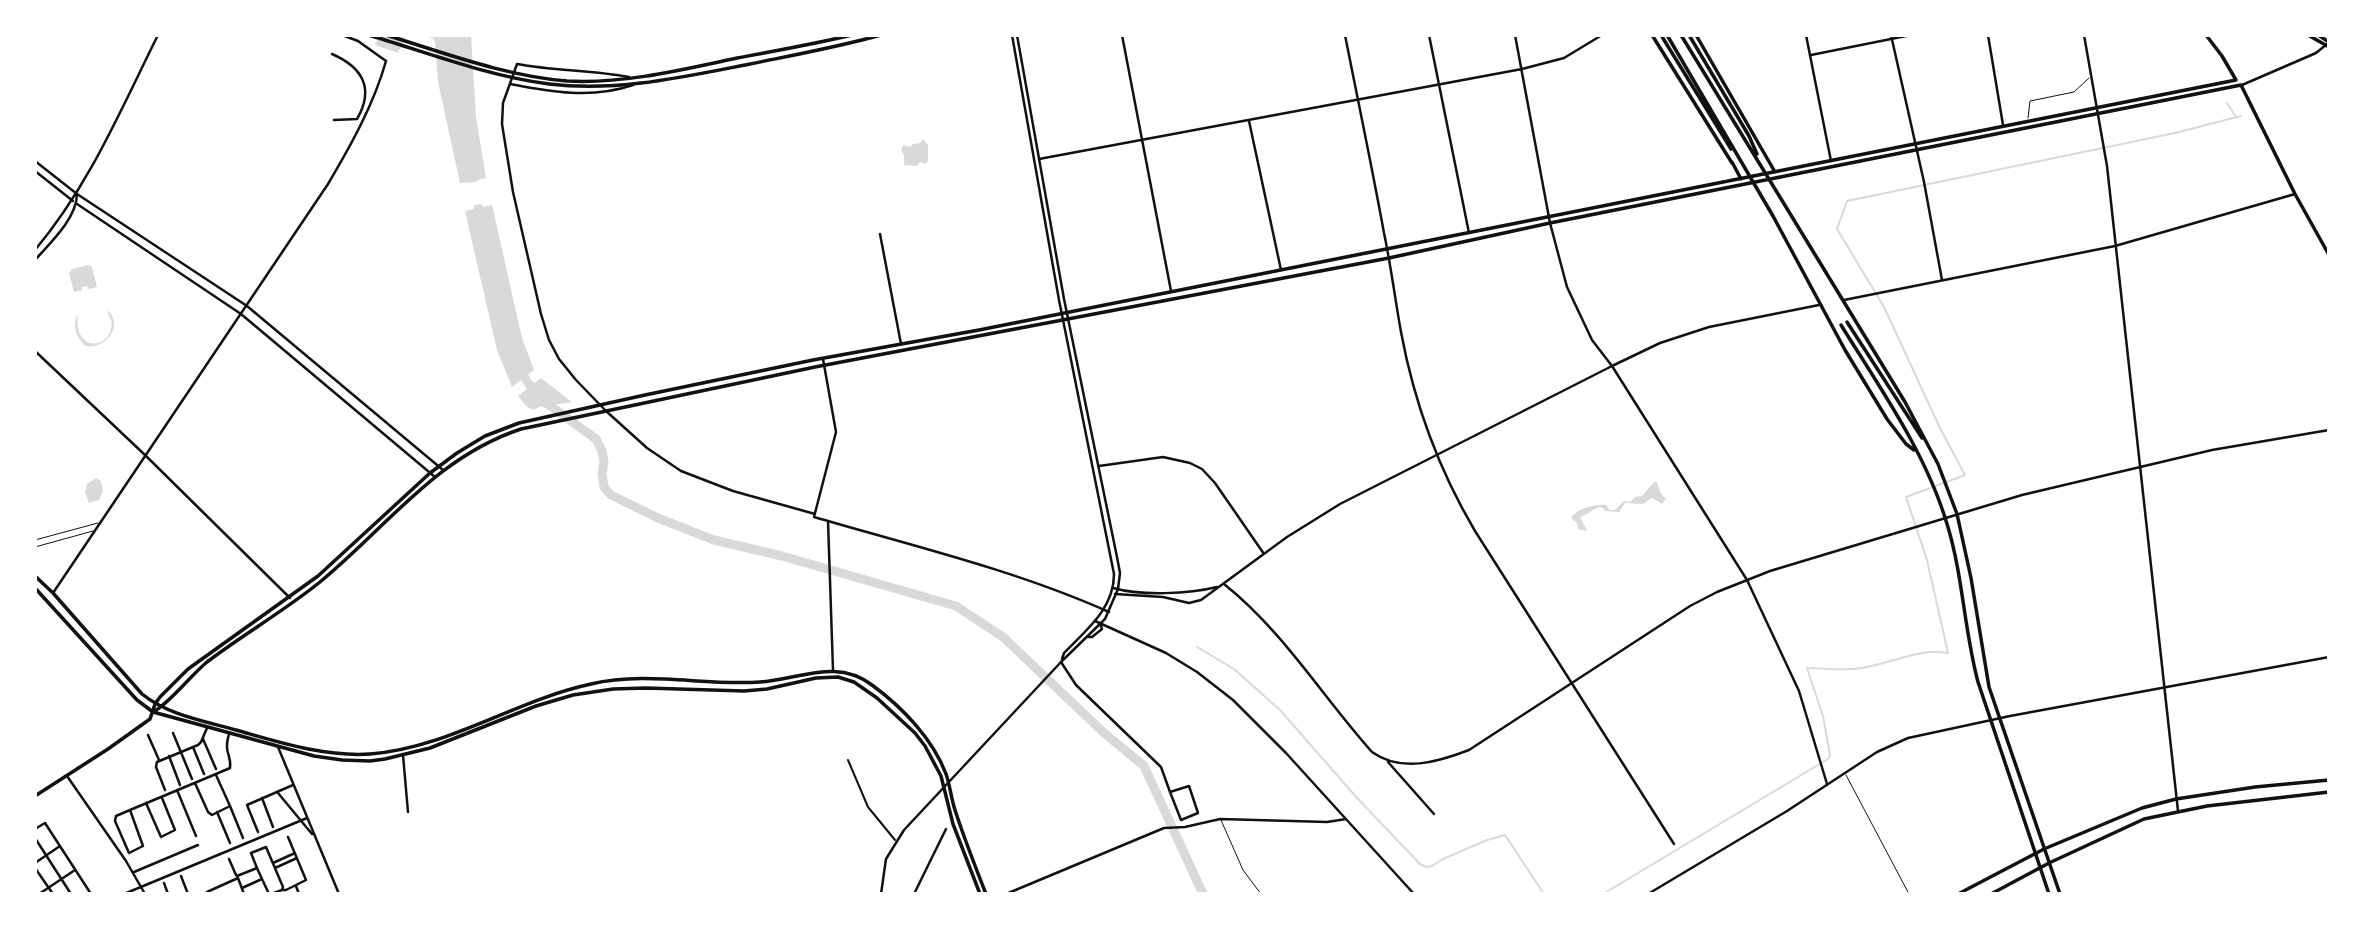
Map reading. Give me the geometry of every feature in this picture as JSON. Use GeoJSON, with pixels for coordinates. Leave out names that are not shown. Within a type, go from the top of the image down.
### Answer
{"type":"FeatureCollection","features":[{"type":"Feature","properties":{"kind":"main road"},"geometry":{"type":"LineString","coordinates":[[369,35],[517,78],[548,84],[633,85],[805,53],[881,35]]}},
{"type":"Feature","properties":{"kind":"main road"},"geometry":{"type":"LineString","coordinates":[[386,35],[518,74],[585,84],[632,78],[852,35]]}},
{"type":"Feature","properties":{"kind":"main road"},"geometry":{"type":"LineString","coordinates":[[1652,35],[1741,178]]}},
{"type":"Feature","properties":{"kind":"main road"},"geometry":{"type":"LineString","coordinates":[[1661,35],[1739,160]]}},
{"type":"Feature","properties":{"kind":"main road"},"geometry":{"type":"LineString","coordinates":[[1667,35],[1786,240],[1819,305],[1887,419],[1916,453]]}},
{"type":"Feature","properties":{"kind":"main road"},"geometry":{"type":"LineString","coordinates":[[1681,35],[1844,300],[1905,402],[1934,457],[1956,514],[1971,578],[1982,654],[1999,719],[2060,894]]}},
{"type":"Feature","properties":{"kind":"main road"},"geometry":{"type":"LineString","coordinates":[[1689,35],[1749,136],[1768,159]]}},
{"type":"Feature","properties":{"kind":"main road"},"geometry":{"type":"LineString","coordinates":[[1696,35],[1775,172]]}},
{"type":"Feature","properties":{"kind":"main road"},"geometry":{"type":"LineString","coordinates":[[2206,35],[2241,85],[2295,194],[2329,255]]}},
{"type":"Feature","properties":{"kind":"main road"},"geometry":{"type":"LineString","coordinates":[[2308,35],[2328,44]]}},
{"type":"Feature","properties":{"kind":"main road"},"geometry":{"type":"LineString","coordinates":[[2318,35],[2328,44]]}},
{"type":"Feature","properties":{"kind":"main road"},"geometry":{"type":"LineString","coordinates":[[153,712],[162,707],[207,662],[273,618],[321,581],[435,477],[441,468],[485,436],[537,419],[823,359],[2236,80]]}},
{"type":"Feature","properties":{"kind":"main road"},"geometry":{"type":"LineString","coordinates":[[35,796],[144,724],[150,719],[155,704],[177,680],[204,657],[290,598],[342,556],[430,472],[488,441],[521,429],[825,365],[1389,258],[1550,223],[2241,85]]}},
{"type":"Feature","properties":{"kind":"main road"},"geometry":{"type":"LineString","coordinates":[[1721,135],[1732,163]]}},
{"type":"Feature","properties":{"kind":"main road"},"geometry":{"type":"LineString","coordinates":[[1749,136],[1761,166]]}},
{"type":"Feature","properties":{"kind":"main road"},"geometry":{"type":"LineString","coordinates":[[1847,321],[1934,457]]}},
{"type":"Feature","properties":{"kind":"main road"},"geometry":{"type":"LineString","coordinates":[[1842,325],[1916,453],[1946,518],[1971,658],[2049,894]]}},
{"type":"Feature","properties":{"kind":"main road"},"geometry":{"type":"LineString","coordinates":[[35,576],[142,694],[155,704],[275,741],[321,751],[370,754],[410,748],[563,691],[594,683],[649,679],[740,684],[775,681],[833,670],[855,674],[885,695],[930,743],[948,781],[956,815],[986,894]]}},
{"type":"Feature","properties":{"kind":"main road"},"geometry":{"type":"LineString","coordinates":[[35,587],[128,691],[153,712],[328,758],[357,761],[403,755],[430,748],[536,706],[573,695],[605,690],[646,688],[744,691],[827,677],[854,682],[877,698],[915,733],[941,776],[953,824],[980,894]]}},
{"type":"Feature","properties":{"kind":"main road"},"geometry":{"type":"LineString","coordinates":[[1958,894],[2035,853],[2142,808],[2176,799],[2255,787],[2329,780]]}},
{"type":"Feature","properties":{"kind":"main road"},"geometry":{"type":"LineString","coordinates":[[1991,894],[2049,863],[2144,819],[2178,811],[2329,792]]}},
{"type":"Feature","properties":{"kind":"street"},"geometry":{"type":"LineString","coordinates":[[35,250],[77,194],[158,35]]}},
{"type":"Feature","properties":{"kind":"street"},"geometry":{"type":"LineString","coordinates":[[53,593],[350,148],[386,61],[358,41],[342,35]]}},
{"type":"Feature","properties":{"kind":"street"},"geometry":{"type":"LineString","coordinates":[[881,894],[884,864],[896,841],[948,781],[1100,624],[1110,610],[1118,589],[1119,565],[1065,313],[1012,35]]}},
{"type":"Feature","properties":{"kind":"street"},"geometry":{"type":"LineString","coordinates":[[1017,35],[1065,313]]}},
{"type":"Feature","properties":{"kind":"street"},"geometry":{"type":"LineString","coordinates":[[1122,35],[1171,291]]}},
{"type":"Feature","properties":{"kind":"street"},"geometry":{"type":"LineString","coordinates":[[1345,35],[1407,357],[1438,456],[1453,492],[1475,531],[1674,844]]}},
{"type":"Feature","properties":{"kind":"street"},"geometry":{"type":"LineString","coordinates":[[1429,35],[1469,233]]}},
{"type":"Feature","properties":{"kind":"street"},"geometry":{"type":"LineString","coordinates":[[1515,35],[1550,223],[1567,287],[1592,340],[1612,366],[1747,580],[1794,680],[1828,784]]}},
{"type":"Feature","properties":{"kind":"street"},"geometry":{"type":"LineString","coordinates":[[1039,159],[1521,69],[1564,58],[1602,35]]}},
{"type":"Feature","properties":{"kind":"street"},"geometry":{"type":"LineString","coordinates":[[1806,35],[1830,161]]}},
{"type":"Feature","properties":{"kind":"street"},"geometry":{"type":"LineString","coordinates":[[1810,56],[1911,35]]}},
{"type":"Feature","properties":{"kind":"street"},"geometry":{"type":"LineString","coordinates":[[1988,35],[2004,127]]}},
{"type":"Feature","properties":{"kind":"street"},"geometry":{"type":"LineString","coordinates":[[2084,35],[2106,156],[2178,811]]}},
{"type":"Feature","properties":{"kind":"street"},"geometry":{"type":"LineString","coordinates":[[1892,37],[1942,280]]}},
{"type":"Feature","properties":{"kind":"street"},"geometry":{"type":"LineString","coordinates":[[2241,85],[2316,53],[2328,44]]}},
{"type":"Feature","properties":{"kind":"street"},"geometry":{"type":"LineString","coordinates":[[332,54],[349,62],[358,70],[364,81],[357,119],[334,120]]}},
{"type":"Feature","properties":{"kind":"street"},"geometry":{"type":"LineString","coordinates":[[632,78],[596,71],[559,70],[517,64],[502,108],[513,192],[541,314],[549,340],[559,359],[576,380],[647,448],[681,471],[733,491],[828,521],[1017,576],[1110,610]]}},
{"type":"Feature","properties":{"kind":"street"},"geometry":{"type":"LineString","coordinates":[[510,84],[585,93],[605,92],[633,85]]}},
{"type":"Feature","properties":{"kind":"street"},"geometry":{"type":"LineString","coordinates":[[1249,121],[1281,270]]}},
{"type":"Feature","properties":{"kind":"street"},"geometry":{"type":"LineString","coordinates":[[35,161],[77,194],[247,306],[441,468]]}},
{"type":"Feature","properties":{"kind":"street"},"geometry":{"type":"LineString","coordinates":[[35,171],[72,201],[241,314],[435,477]]}},
{"type":"Feature","properties":{"kind":"street"},"geometry":{"type":"LineString","coordinates":[[35,260],[77,204],[77,194]]}},
{"type":"Feature","properties":{"kind":"street"},"geometry":{"type":"LineString","coordinates":[[1844,300],[2115,246],[2295,194]]}},
{"type":"Feature","properties":{"kind":"street"},"geometry":{"type":"LineString","coordinates":[[880,234],[901,344]]}},
{"type":"Feature","properties":{"kind":"street"},"geometry":{"type":"LineString","coordinates":[[1112,593],[1163,597],[1189,603],[1200,600],[1340,504],[1660,343],[1709,327],[1819,305]]}},
{"type":"Feature","properties":{"kind":"street"},"geometry":{"type":"LineString","coordinates":[[1061,662],[1064,653],[1096,621],[1113,588],[1112,558],[1067,319]]}},
{"type":"Feature","properties":{"kind":"street"},"geometry":{"type":"LineString","coordinates":[[35,351],[290,598]]}},
{"type":"Feature","properties":{"kind":"street"},"geometry":{"type":"LineString","coordinates":[[814,515],[836,432],[823,359]]}},
{"type":"Feature","properties":{"kind":"street"},"geometry":{"type":"LineString","coordinates":[[1388,762],[1416,764],[1455,755],[1479,744],[1690,607],[1747,580],[1811,558],[2022,495],[2212,450],[2329,430]]}},
{"type":"Feature","properties":{"kind":"street"},"geometry":{"type":"LineString","coordinates":[[1099,466],[1163,457],[1190,463],[1202,469],[1215,483],[1264,554]]}},
{"type":"Feature","properties":{"kind":"street"},"geometry":{"type":"LineString","coordinates":[[828,521],[833,670]]}},
{"type":"Feature","properties":{"kind":"street"},"geometry":{"type":"LineString","coordinates":[[1113,588],[1186,593],[1222,585]]}},
{"type":"Feature","properties":{"kind":"street"},"geometry":{"type":"LineString","coordinates":[[1222,585],[1260,615],[1366,745],[1388,762],[1434,814]]}},
{"type":"Feature","properties":{"kind":"street"},"geometry":{"type":"LineString","coordinates":[[35,594],[41,593]]}},
{"type":"Feature","properties":{"kind":"street"},"geometry":{"type":"LineString","coordinates":[[1096,621],[1166,653],[1221,689],[1246,711],[1414,894]]}},
{"type":"Feature","properties":{"kind":"street"},"geometry":{"type":"LineString","coordinates":[[1648,894],[1877,752],[1908,738],[2329,656]]}},
{"type":"Feature","properties":{"kind":"street"},"geometry":{"type":"LineString","coordinates":[[1061,662],[1076,685],[1161,767],[1170,792],[1181,820],[1198,813],[1189,786],[1170,792]]}},
{"type":"Feature","properties":{"kind":"street"},"geometry":{"type":"LineString","coordinates":[[165,790],[156,767],[159,760],[193,747],[203,739],[207,728]]}},
{"type":"Feature","properties":{"kind":"street"},"geometry":{"type":"LineString","coordinates":[[173,733],[208,812],[212,814],[230,806]]}},
{"type":"Feature","properties":{"kind":"street"},"geometry":{"type":"LineString","coordinates":[[130,810],[143,846],[129,853],[116,816],[231,766],[226,748],[229,734]]}},
{"type":"Feature","properties":{"kind":"street"},"geometry":{"type":"LineString","coordinates":[[148,735],[159,760]]}},
{"type":"Feature","properties":{"kind":"street"},"geometry":{"type":"LineString","coordinates":[[203,739],[216,769]]}},
{"type":"Feature","properties":{"kind":"street"},"geometry":{"type":"LineString","coordinates":[[275,741],[338,894]]}},
{"type":"Feature","properties":{"kind":"street"},"geometry":{"type":"LineString","coordinates":[[193,747],[204,774]]}},
{"type":"Feature","properties":{"kind":"street"},"geometry":{"type":"LineString","coordinates":[[403,755],[408,812]]}},
{"type":"Feature","properties":{"kind":"street"},"geometry":{"type":"LineString","coordinates":[[169,756],[180,785]]}},
{"type":"Feature","properties":{"kind":"street"},"geometry":{"type":"LineString","coordinates":[[848,760],[868,807],[896,841]]}},
{"type":"Feature","properties":{"kind":"street"},"geometry":{"type":"LineString","coordinates":[[216,774],[243,838]]}},
{"type":"Feature","properties":{"kind":"street"},"geometry":{"type":"LineString","coordinates":[[67,776],[134,872],[145,894]]}},
{"type":"Feature","properties":{"kind":"street"},"geometry":{"type":"LineString","coordinates":[[258,832],[247,805],[293,785]]}},
{"type":"Feature","properties":{"kind":"street"},"geometry":{"type":"LineString","coordinates":[[177,790],[196,836]]}},
{"type":"Feature","properties":{"kind":"street"},"geometry":{"type":"LineString","coordinates":[[277,792],[316,839]]}},
{"type":"Feature","properties":{"kind":"street"},"geometry":{"type":"LineString","coordinates":[[146,803],[161,837],[175,830],[162,797]]}},
{"type":"Feature","properties":{"kind":"street"},"geometry":{"type":"LineString","coordinates":[[262,798],[273,827]]}},
{"type":"Feature","properties":{"kind":"street"},"geometry":{"type":"LineString","coordinates":[[217,812],[230,843]]}},
{"type":"Feature","properties":{"kind":"street"},"geometry":{"type":"LineString","coordinates":[[124,894],[307,818]]}},
{"type":"Feature","properties":{"kind":"street"},"geometry":{"type":"LineString","coordinates":[[1006,894],[1164,828],[1185,827],[1220,819],[1327,822],[1346,819]]}},
{"type":"Feature","properties":{"kind":"street"},"geometry":{"type":"LineString","coordinates":[[35,829],[45,822],[91,894]]}},
{"type":"Feature","properties":{"kind":"street"},"geometry":{"type":"LineString","coordinates":[[914,894],[946,829]]}},
{"type":"Feature","properties":{"kind":"street"},"geometry":{"type":"LineString","coordinates":[[282,890],[266,847],[251,853],[270,894],[296,886],[306,880],[288,837]]}},
{"type":"Feature","properties":{"kind":"street"},"geometry":{"type":"LineString","coordinates":[[35,838],[71,894]]}},
{"type":"Feature","properties":{"kind":"street"},"geometry":{"type":"LineString","coordinates":[[134,872],[198,845]]}},
{"type":"Feature","properties":{"kind":"street"},"geometry":{"type":"LineString","coordinates":[[52,894],[35,865],[60,846]]}},
{"type":"Feature","properties":{"kind":"street"},"geometry":{"type":"LineString","coordinates":[[273,863],[296,856]]}},
{"type":"Feature","properties":{"kind":"street"},"geometry":{"type":"LineString","coordinates":[[275,868],[296,856]]}},
{"type":"Feature","properties":{"kind":"street"},"geometry":{"type":"LineString","coordinates":[[229,859],[244,894]]}},
{"type":"Feature","properties":{"kind":"street"},"geometry":{"type":"LineString","coordinates":[[208,894],[207,892],[257,868]]}},
{"type":"Feature","properties":{"kind":"street"},"geometry":{"type":"LineString","coordinates":[[39,894],[75,870]]}},
{"type":"Feature","properties":{"kind":"street"},"geometry":{"type":"LineString","coordinates":[[181,876],[188,894]]}},
{"type":"Feature","properties":{"kind":"street"},"geometry":{"type":"LineString","coordinates":[[242,888],[262,879]]}},
{"type":"Feature","properties":{"kind":"street"},"geometry":{"type":"LineString","coordinates":[[163,883],[168,894]]}},
{"type":"Feature","properties":{"kind":"street"},"geometry":{"type":"LineString","coordinates":[[296,886],[299,894]]}},
{"type":"Feature","properties":{"kind":"lane"},"geometry":{"type":"LineString","coordinates":[[2027,122],[2030,101],[2074,92],[2091,76]]}},
{"type":"Feature","properties":{"kind":"lane"},"geometry":{"type":"LineString","coordinates":[[35,540],[100,522]]}},
{"type":"Feature","properties":{"kind":"lane"},"geometry":{"type":"LineString","coordinates":[[35,547],[95,530]]}},
{"type":"Feature","properties":{"kind":"lane"},"geometry":{"type":"LineString","coordinates":[[1845,773],[1909,894]]}},
{"type":"Feature","properties":{"kind":"lane"},"geometry":{"type":"LineString","coordinates":[[1220,819],[1243,870],[1261,894]]}},
{"type":"Feature","properties":{"kind":"shaded area"},"geometry":{"type":"Polygon","coordinates":[[[380,35],[406,35],[398,53],[375,45],[380,35]]]}},
{"type":"Feature","properties":{"kind":"shaded area"},"geometry":{"type":"Polygon","coordinates":[[[420,35],[471,35],[476,117],[486,178],[477,182],[460,183],[438,82],[435,42],[432,38],[420,35]]]}},
{"type":"Feature","properties":{"kind":"shaded area"},"geometry":{"type":"Polygon","coordinates":[[[923,139],[928,145],[926,164],[920,162],[917,166],[904,165],[901,151],[903,145],[910,147],[923,139]]]}},
{"type":"Feature","properties":{"kind":"shaded area"},"geometry":{"type":"Polygon","coordinates":[[[482,204],[483,207],[492,205],[522,338],[534,370],[512,387],[497,350],[465,211],[474,209],[474,205],[482,204]]]}},
{"type":"Feature","properties":{"kind":"shaded area"},"geometry":{"type":"Polygon","coordinates":[[[88,265],[92,267],[97,287],[82,287],[82,290],[74,292],[69,273],[72,269],[88,265]]]}},
{"type":"Feature","properties":{"kind":"shaded area"},"geometry":{"type":"Polygon","coordinates":[[[107,310],[114,323],[111,335],[100,344],[85,346],[76,332],[77,315],[79,332],[83,339],[100,342],[109,334],[111,327],[107,310]]]}},
{"type":"Feature","properties":{"kind":"shaded area"},"geometry":{"type":"Polygon","coordinates":[[[541,378],[572,402],[534,410],[527,407],[518,396],[541,378]]]}},
{"type":"Feature","properties":{"kind":"shaded area"},"geometry":{"type":"Polygon","coordinates":[[[96,478],[101,481],[103,491],[99,500],[89,503],[85,493],[87,484],[96,478]]]}},
{"type":"Feature","properties":{"kind":"shaded area"},"geometry":{"type":"Polygon","coordinates":[[[1657,482],[1666,499],[1662,504],[1652,498],[1643,504],[1625,503],[1619,512],[1598,508],[1580,517],[1587,531],[1578,529],[1577,523],[1571,518],[1591,506],[1606,505],[1610,510],[1615,510],[1624,501],[1630,502],[1635,497],[1642,496],[1657,482]]]}},
{"type":"Feature","properties":{"kind":"waterway"},"geometry":{"type":"LineString","coordinates":[[2227,103],[2236,117]]}},
{"type":"Feature","properties":{"kind":"waterway"},"geometry":{"type":"LineString","coordinates":[[1603,894],[1828,759],[1830,755],[1823,716],[1807,668],[1855,669],[1915,654],[1948,653],[1927,560],[1906,497],[1965,475],[1940,428],[1884,307],[1837,229],[1847,201],[2175,133],[2241,116]]}},
{"type":"Feature","properties":{"kind":"waterway"},"geometry":{"type":"LineString","coordinates":[[519,368],[545,402],[596,439],[604,462],[604,487],[611,495],[658,518],[714,540],[782,556],[956,606],[1003,637],[1103,732],[1144,766],[1203,894]]}},
{"type":"Feature","properties":{"kind":"waterway"},"geometry":{"type":"LineString","coordinates":[[1197,647],[1234,669],[1280,710],[1358,799],[1420,864],[1432,866],[1487,840],[1505,835],[1544,894]]}}]}
